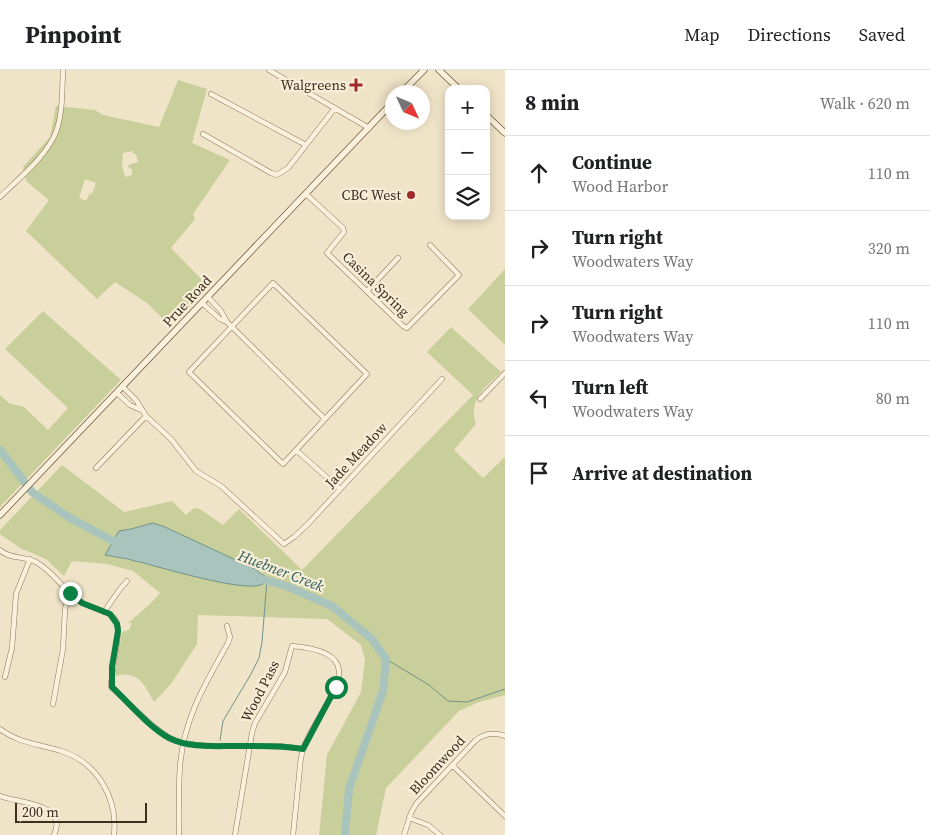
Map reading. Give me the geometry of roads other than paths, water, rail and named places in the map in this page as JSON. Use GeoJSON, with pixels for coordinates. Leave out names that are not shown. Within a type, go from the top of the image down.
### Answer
{"type":"FeatureCollection","features":[{"type":"Feature","properties":{"kind":"main road"},"geometry":{"type":"LineString","coordinates":[[409,85],[424,70]]}},
{"type":"Feature","properties":{"kind":"main road"},"geometry":{"type":"LineString","coordinates":[[439,70],[455,85]]}},
{"type":"Feature","properties":{"kind":"main road","name":"Prue Road"},"geometry":{"type":"LineString","coordinates":[[0,515],[385,111]]}},
{"type":"Feature","properties":{"kind":"main road"},"geometry":{"type":"LineString","coordinates":[[490,119],[505,133]]}},
{"type":"Feature","properties":{"kind":"street"},"geometry":{"type":"LineString","coordinates":[[0,198],[46,148],[56,132],[60,114],[63,70]]}},
{"type":"Feature","properties":{"kind":"street"},"geometry":{"type":"LineString","coordinates":[[268,70],[369,128]]}},
{"type":"Feature","properties":{"kind":"street"},"geometry":{"type":"LineString","coordinates":[[211,94],[306,145]]}},
{"type":"Feature","properties":{"kind":"street"},"geometry":{"type":"LineString","coordinates":[[203,134],[271,173],[277,174],[288,168],[335,108]]}},
{"type":"Feature","properties":{"kind":"street","name":"Casina Spring"},"geometry":{"type":"LineString","coordinates":[[306,194],[343,228],[344,232],[327,253],[407,328],[459,275],[430,245]]}},
{"type":"Feature","properties":{"kind":"street"},"geometry":{"type":"LineString","coordinates":[[367,291],[398,258]]}},
{"type":"Feature","properties":{"kind":"street"},"geometry":{"type":"LineString","coordinates":[[274,283],[367,374],[283,464],[189,372],[232,327],[274,283]]}},
{"type":"Feature","properties":{"kind":"street"},"geometry":{"type":"LineString","coordinates":[[208,297],[219,308],[226,322]]}},
{"type":"Feature","properties":{"kind":"street"},"geometry":{"type":"LineString","coordinates":[[202,303],[232,327],[325,419]]}},
{"type":"Feature","properties":{"kind":"street"},"geometry":{"type":"LineString","coordinates":[[214,314],[219,308]]}},
{"type":"Feature","properties":{"kind":"street"},"geometry":{"type":"LineString","coordinates":[[480,399],[505,373]]}},
{"type":"Feature","properties":{"kind":"street","name":"Jade Meadow"},"geometry":{"type":"LineString","coordinates":[[146,416],[171,439],[196,471],[221,486],[284,544],[308,524],[442,379]]}},
{"type":"Feature","properties":{"kind":"street"},"geometry":{"type":"LineString","coordinates":[[96,468],[146,416],[139,404],[123,387]]}},
{"type":"Feature","properties":{"kind":"street"},"geometry":{"type":"LineString","coordinates":[[117,393],[128,403],[141,410]]}},
{"type":"Feature","properties":{"kind":"street"},"geometry":{"type":"LineString","coordinates":[[128,403],[133,397]]}},
{"type":"Feature","properties":{"kind":"street"},"geometry":{"type":"LineString","coordinates":[[296,450],[340,489]]}},
{"type":"Feature","properties":{"kind":"street"},"geometry":{"type":"LineString","coordinates":[[1,552],[30,559],[49,571],[82,603],[114,618],[118,631],[112,667],[112,687],[153,726],[168,737],[184,743],[207,746],[290,747],[303,749],[293,835]]}},
{"type":"Feature","properties":{"kind":"street"},"geometry":{"type":"LineString","coordinates":[[5,677],[12,648],[16,594],[30,559]]}},
{"type":"Feature","properties":{"kind":"street"},"geometry":{"type":"LineString","coordinates":[[104,612],[127,581]]}},
{"type":"Feature","properties":{"kind":"street"},"geometry":{"type":"LineString","coordinates":[[53,704],[63,650],[65,609],[70,593]]}},
{"type":"Feature","properties":{"kind":"street"},"geometry":{"type":"LineString","coordinates":[[180,835],[180,766],[184,743],[197,698],[228,643],[230,637],[227,626]]}},
{"type":"Feature","properties":{"kind":"street","name":"Wood Pass"},"geometry":{"type":"LineString","coordinates":[[236,835],[255,723],[285,672],[292,646],[319,650],[336,660],[339,669],[338,682],[334,693],[303,749]]}},
{"type":"Feature","properties":{"kind":"street"},"geometry":{"type":"LineString","coordinates":[[134,707],[139,702]]}},
{"type":"Feature","properties":{"kind":"street"},"geometry":{"type":"LineString","coordinates":[[0,729],[23,742],[67,753],[88,766],[104,785],[111,800],[114,816],[114,835]]}},
{"type":"Feature","properties":{"kind":"street","name":"Bloomwood"},"geometry":{"type":"LineString","coordinates":[[404,835],[409,818],[420,799],[479,738],[494,733],[505,736]]}},
{"type":"Feature","properties":{"kind":"street"},"geometry":{"type":"LineString","coordinates":[[452,766],[505,816]]}},
{"type":"Feature","properties":{"kind":"street"},"geometry":{"type":"LineString","coordinates":[[0,796],[44,807],[54,816],[57,824],[54,835]]}},
{"type":"Feature","properties":{"kind":"street"},"geometry":{"type":"LineString","coordinates":[[409,818],[428,825],[440,835]]}},
{"type":"Feature","properties":{"kind":"water"},"geometry":{"type":"Polygon","coordinates":[[[153,523],[253,568],[266,577],[263,584],[254,586],[221,582],[105,555],[119,531],[153,523]]]}},
{"type":"Feature","properties":{"kind":"waterway","name":"Huebner Creek"},"geometry":{"type":"LineString","coordinates":[[0,450],[32,492],[70,518],[113,541],[122,542]]}},
{"type":"Feature","properties":{"kind":"waterway","name":"Huebner Creek"},"geometry":{"type":"LineString","coordinates":[[255,577],[286,586],[332,606],[372,639],[386,659],[383,691],[349,789],[345,835]]}},
{"type":"Feature","properties":{"kind":"waterway"},"geometry":{"type":"LineString","coordinates":[[220,740],[223,721],[259,658],[267,580]]}},
{"type":"Feature","properties":{"kind":"waterway"},"geometry":{"type":"LineString","coordinates":[[386,659],[429,685],[448,701],[467,702],[505,689]]}},
{"type":"Feature","properties":{"kind":"place","name":"Walgreens"},"geometry":{"type":"Point","coordinates":[356,85]}},
{"type":"Feature","properties":{"kind":"place","name":"CBC West"},"geometry":{"type":"Point","coordinates":[411,195]}}]}
